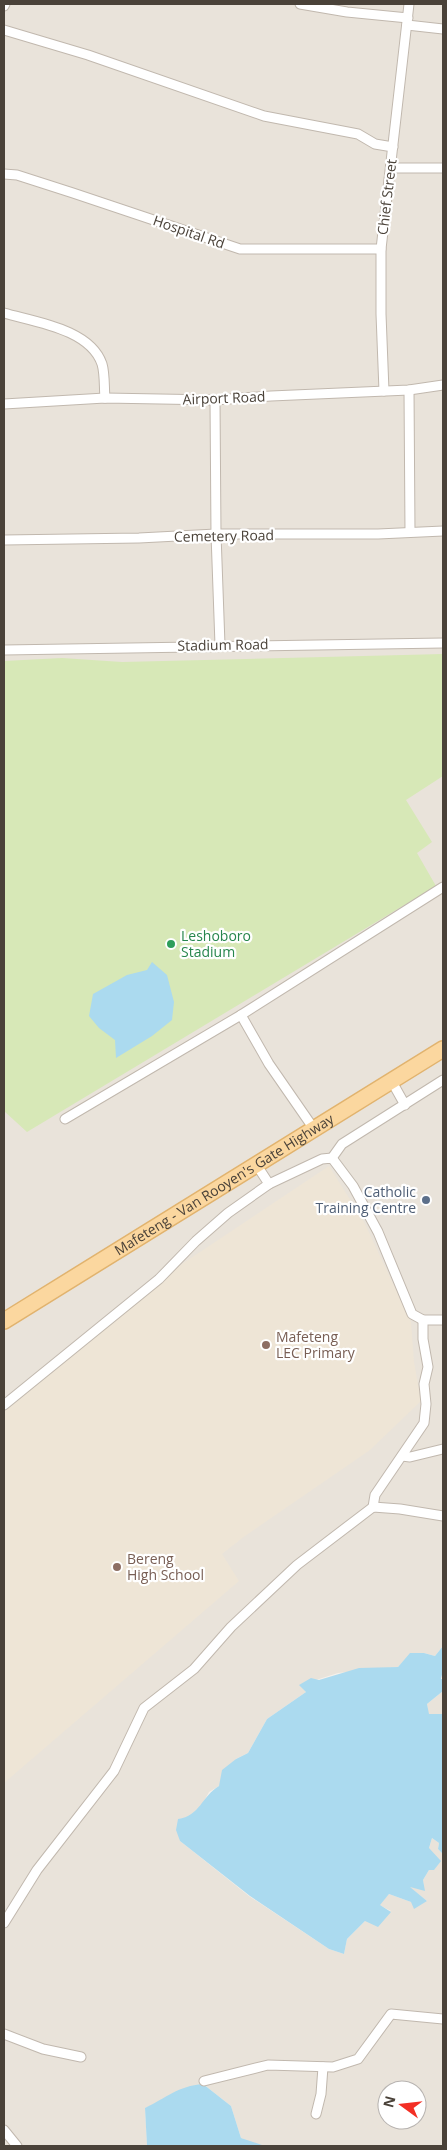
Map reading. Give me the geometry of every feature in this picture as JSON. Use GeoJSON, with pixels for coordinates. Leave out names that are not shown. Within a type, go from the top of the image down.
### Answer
{"type":"FeatureCollection","features":[{"type":"Feature","properties":{"kind":"main road","name":"Mafeteng - Van Rooyen's Gate Highway"},"geometry":{"type":"LineString","coordinates":[[4,1321],[443,1049]]}},
{"type":"Feature","properties":{"kind":"street"},"geometry":{"type":"LineString","coordinates":[[300,4],[443,29]]}},
{"type":"Feature","properties":{"kind":"street","name":"Chief Street"},"geometry":{"type":"LineString","coordinates":[[384,391],[381,314],[382,249],[409,4]]}},
{"type":"Feature","properties":{"kind":"street"},"geometry":{"type":"LineString","coordinates":[[4,30],[88,54],[264,116],[358,134],[375,144],[393,147]]}},
{"type":"Feature","properties":{"kind":"street"},"geometry":{"type":"LineString","coordinates":[[391,168],[443,168]]}},
{"type":"Feature","properties":{"kind":"street","name":"Hospital Rd"},"geometry":{"type":"LineString","coordinates":[[4,174],[17,175],[240,249],[271,251],[382,249]]}},
{"type":"Feature","properties":{"kind":"street"},"geometry":{"type":"LineString","coordinates":[[4,313],[76,335],[94,348],[102,365],[105,398]]}},
{"type":"Feature","properties":{"kind":"street","name":"Airport Road"},"geometry":{"type":"LineString","coordinates":[[4,404],[105,398],[215,400],[409,390],[443,385]]}},
{"type":"Feature","properties":{"kind":"street"},"geometry":{"type":"LineString","coordinates":[[409,390],[410,532]]}},
{"type":"Feature","properties":{"kind":"street"},"geometry":{"type":"LineString","coordinates":[[215,400],[216,534],[220,645]]}},
{"type":"Feature","properties":{"kind":"street","name":"Cemetery Road"},"geometry":{"type":"LineString","coordinates":[[4,540],[139,538],[216,534],[378,534],[443,531]]}},
{"type":"Feature","properties":{"kind":"street","name":"Stadium Road"},"geometry":{"type":"LineString","coordinates":[[4,650],[220,645],[443,643]]}},
{"type":"Feature","properties":{"kind":"street"},"geometry":{"type":"LineString","coordinates":[[65,1119],[241,1015],[443,887]]}},
{"type":"Feature","properties":{"kind":"street"},"geometry":{"type":"LineString","coordinates":[[241,1015],[269,1064],[314,1129]]}},
{"type":"Feature","properties":{"kind":"street"},"geometry":{"type":"LineString","coordinates":[[391,1080],[405,1104]]}},
{"type":"Feature","properties":{"kind":"street"},"geometry":{"type":"LineString","coordinates":[[4,1405],[159,1278],[196,1241],[228,1213],[269,1184],[322,1159],[332,1158],[342,1144],[443,1080]]}},
{"type":"Feature","properties":{"kind":"street"},"geometry":{"type":"LineString","coordinates":[[332,1158],[353,1186],[378,1232],[412,1314],[422,1320],[443,1320]]}},
{"type":"Feature","properties":{"kind":"street"},"geometry":{"type":"LineString","coordinates":[[256,1164],[269,1184]]}},
{"type":"Feature","properties":{"kind":"street"},"geometry":{"type":"LineString","coordinates":[[373,1507],[375,1494],[424,1424],[426,1404],[424,1384],[428,1367],[422,1320]]}},
{"type":"Feature","properties":{"kind":"street"},"geometry":{"type":"LineString","coordinates":[[402,1456],[410,1457],[443,1449]]}},
{"type":"Feature","properties":{"kind":"street"},"geometry":{"type":"LineString","coordinates":[[4,1923],[37,1870],[114,1771],[144,1708],[194,1668],[231,1627],[297,1565],[373,1507],[443,1516]]}},
{"type":"Feature","properties":{"kind":"street"},"geometry":{"type":"LineString","coordinates":[[204,2081],[268,2065],[323,2067],[339,2065],[358,2059],[391,2014],[443,2020]]}},
{"type":"Feature","properties":{"kind":"street"},"geometry":{"type":"LineString","coordinates":[[4,2034],[43,2049],[81,2057]]}},
{"type":"Feature","properties":{"kind":"street"},"geometry":{"type":"LineString","coordinates":[[316,2114],[321,2094],[323,2067]]}},
{"type":"Feature","properties":{"kind":"street"},"geometry":{"type":"LineString","coordinates":[[4,2130],[17,2146]]}},
{"type":"Feature","properties":{"kind":"shaded area"},"geometry":{"type":"Polygon","coordinates":[[[4,4],[443,4],[443,1646],[435,1656],[424,1653],[410,1654],[398,1667],[338,1673],[300,1685],[306,1692],[267,1719],[248,1753],[236,1759],[219,1786],[209,1792],[202,1805],[188,1818],[178,1819],[180,1841],[249,1896],[329,1949],[344,1954],[347,1939],[365,1921],[391,1911],[379,1905],[389,1894],[411,1902],[427,1901],[408,1886],[424,1890],[423,1880],[429,1870],[429,1848],[432,1838],[439,1843],[438,1849],[443,1854],[443,2146],[261,2146],[241,2138],[231,2106],[203,2084],[145,2108],[147,2146],[4,2146],[4,4]]]}},
{"type":"Feature","properties":{"kind":"shaded area"},"geometry":{"type":"Polygon","coordinates":[[[329,1166],[364,1222],[411,1322],[414,1362],[421,1401],[370,1450],[245,1536],[222,1554],[239,1581],[4,1783],[4,1408],[108,1327],[182,1264],[329,1166]]]}},
{"type":"Feature","properties":{"kind":"shaded area"},"geometry":{"type":"Polygon","coordinates":[[[443,1691],[443,1714],[428,1714],[427,1704],[443,1691]]]}},
{"type":"Feature","properties":{"kind":"green space","name":"Leshoboro Stadium"},"geometry":{"type":"Polygon","coordinates":[[[443,654],[443,776],[406,800],[432,842],[417,853],[436,886],[27,1132],[4,1111],[4,661],[62,658],[122,662],[443,654]]]}},
{"type":"Feature","properties":{"kind":"water"},"geometry":{"type":"Polygon","coordinates":[[[152,962],[167,975],[174,1002],[172,1020],[152,1036],[116,1058],[115,1040],[99,1028],[89,1016],[93,994],[127,975],[147,970],[152,962]]]}},
{"type":"Feature","properties":{"kind":"water"},"geometry":{"type":"Polygon","coordinates":[[[443,1646],[441,1679],[443,1679],[443,1691],[427,1704],[429,1714],[443,1714],[443,1854],[438,1849],[439,1843],[432,1838],[429,1848],[441,1861],[434,1870],[429,1870],[423,1880],[425,1891],[410,1887],[427,1901],[414,1909],[411,1902],[389,1894],[380,1905],[391,1912],[378,1927],[365,1921],[347,1939],[344,1954],[329,1949],[250,1896],[180,1841],[176,1830],[178,1819],[196,1810],[213,1790],[219,1786],[222,1770],[236,1759],[248,1753],[267,1719],[306,1692],[299,1685],[311,1678],[319,1680],[359,1668],[398,1667],[410,1653],[424,1653],[435,1656],[443,1646]]]}},
{"type":"Feature","properties":{"kind":"water"},"geometry":{"type":"Polygon","coordinates":[[[203,2084],[231,2106],[241,2138],[262,2145],[147,2146],[145,2108],[186,2087],[203,2084]]]}},
{"type":"Feature","properties":{"kind":"place","name":"Leshoboro Stadium"},"geometry":{"type":"Point","coordinates":[171,944]}},
{"type":"Feature","properties":{"kind":"place","name":"Catholic Training Centre"},"geometry":{"type":"Point","coordinates":[426,1200]}},
{"type":"Feature","properties":{"kind":"place","name":"Mafeteng LEC Primary"},"geometry":{"type":"Point","coordinates":[266,1345]}},
{"type":"Feature","properties":{"kind":"place","name":"Bereng High School"},"geometry":{"type":"Point","coordinates":[117,1567]}}]}
